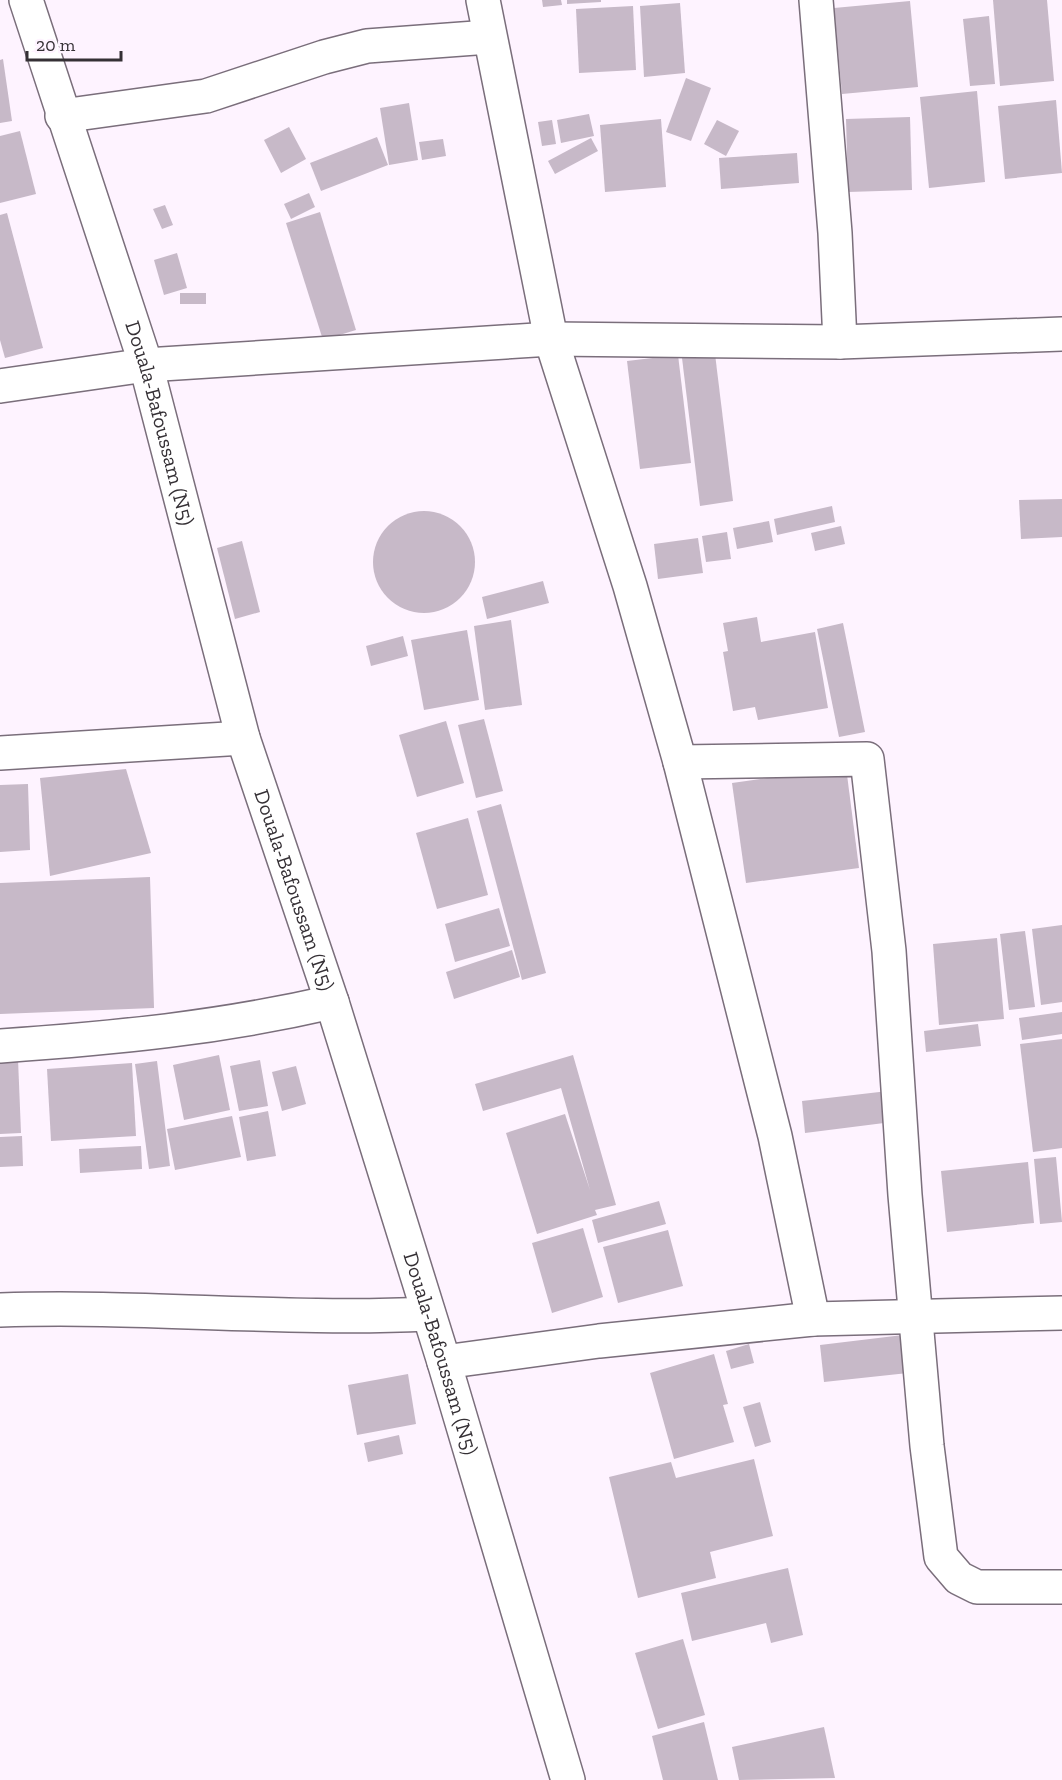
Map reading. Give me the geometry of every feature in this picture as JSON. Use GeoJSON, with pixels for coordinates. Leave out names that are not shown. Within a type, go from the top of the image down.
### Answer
{"type":"FeatureCollection","features":[{"type":"Feature","properties":{"kind":"main road","name":"Douala-Bafoussam (N5)"},"geometry":{"type":"LineString","coordinates":[[26,0],[62,116],[146,365],[243,738],[332,1002],[444,1362],[568,1780]]}},
{"type":"Feature","properties":{"kind":"main road"},"geometry":{"type":"LineString","coordinates":[[483,0],[551,339],[630,586],[680,762],[775,1136],[813,1319]]}},
{"type":"Feature","properties":{"kind":"main road"},"geometry":{"type":"LineString","coordinates":[[816,0],[835,233],[840,342]]}},
{"type":"Feature","properties":{"kind":"main road"},"geometry":{"type":"LineString","coordinates":[[62,116],[206,96],[324,57],[367,46],[489,37]]}},
{"type":"Feature","properties":{"kind":"main road"},"geometry":{"type":"LineString","coordinates":[[0,386],[146,365],[551,339],[840,342],[1062,334]]}},
{"type":"Feature","properties":{"kind":"main road"},"geometry":{"type":"LineString","coordinates":[[0,753],[243,738]]}},
{"type":"Feature","properties":{"kind":"main road"},"geometry":{"type":"LineString","coordinates":[[680,762],[867,759],[889,951],[905,1195],[918,1316],[927,1446],[940,1557],[959,1578],[977,1587],[1062,1587]]}},
{"type":"Feature","properties":{"kind":"main road"},"geometry":{"type":"LineString","coordinates":[[0,1046],[143,1036],[255,1020],[332,1002]]}},
{"type":"Feature","properties":{"kind":"main road"},"geometry":{"type":"LineString","coordinates":[[0,1310],[196,1311],[373,1316],[428,1314]]}},
{"type":"Feature","properties":{"kind":"main road"},"geometry":{"type":"LineString","coordinates":[[444,1362],[599,1341],[813,1319],[1062,1312]]}},
{"type":"Feature","properties":{"kind":"building"},"geometry":{"type":"Polygon","coordinates":[[[542,0],[561,0],[562,5],[543,7],[542,0]]]}},
{"type":"Feature","properties":{"kind":"building"},"geometry":{"type":"Polygon","coordinates":[[[567,0],[601,0],[601,2],[567,4],[567,0]]]}},
{"type":"Feature","properties":{"kind":"building"},"geometry":{"type":"Polygon","coordinates":[[[993,0],[1047,0],[1054,81],[1000,86],[993,0]]]}},
{"type":"Feature","properties":{"kind":"building"},"geometry":{"type":"Polygon","coordinates":[[[910,1],[918,87],[842,94],[834,8],[910,1]]]}},
{"type":"Feature","properties":{"kind":"building"},"geometry":{"type":"Polygon","coordinates":[[[680,3],[685,73],[644,77],[640,6],[680,3]]]}},
{"type":"Feature","properties":{"kind":"building"},"geometry":{"type":"Polygon","coordinates":[[[633,6],[636,70],[579,73],[576,9],[633,6]]]}},
{"type":"Feature","properties":{"kind":"building"},"geometry":{"type":"Polygon","coordinates":[[[989,16],[995,84],[970,86],[963,19],[989,16]]]}},
{"type":"Feature","properties":{"kind":"building"},"geometry":{"type":"Polygon","coordinates":[[[3,59],[12,121],[0,123],[0,60],[3,59]]]}},
{"type":"Feature","properties":{"kind":"building"},"geometry":{"type":"Polygon","coordinates":[[[686,78],[711,88],[691,141],[666,132],[686,78]]]}},
{"type":"Feature","properties":{"kind":"building"},"geometry":{"type":"Polygon","coordinates":[[[977,91],[985,182],[929,188],[920,97],[977,91]]]}},
{"type":"Feature","properties":{"kind":"building"},"geometry":{"type":"Polygon","coordinates":[[[1056,100],[1062,173],[1005,179],[998,106],[1056,100]]]}},
{"type":"Feature","properties":{"kind":"building"},"geometry":{"type":"Polygon","coordinates":[[[409,103],[418,160],[389,165],[380,108],[409,103]]]}},
{"type":"Feature","properties":{"kind":"building"},"geometry":{"type":"Polygon","coordinates":[[[589,114],[594,136],[561,143],[557,120],[589,114]]]}},
{"type":"Feature","properties":{"kind":"building"},"geometry":{"type":"Polygon","coordinates":[[[910,117],[912,190],[848,192],[846,119],[910,117]]]}},
{"type":"Feature","properties":{"kind":"building"},"geometry":{"type":"Polygon","coordinates":[[[661,119],[666,187],[605,192],[600,125],[661,119]]]}},
{"type":"Feature","properties":{"kind":"building"},"geometry":{"type":"Polygon","coordinates":[[[552,120],[556,144],[542,146],[538,122],[552,120]]]}},
{"type":"Feature","properties":{"kind":"building"},"geometry":{"type":"Polygon","coordinates":[[[717,120],[739,131],[726,156],[704,144],[717,120]]]}},
{"type":"Feature","properties":{"kind":"building"},"geometry":{"type":"Polygon","coordinates":[[[289,127],[306,159],[281,173],[264,140],[289,127]]]}},
{"type":"Feature","properties":{"kind":"building"},"geometry":{"type":"Polygon","coordinates":[[[20,131],[36,194],[0,203],[0,136],[20,131]]]}},
{"type":"Feature","properties":{"kind":"building"},"geometry":{"type":"Polygon","coordinates":[[[377,137],[388,165],[321,191],[310,163],[377,137]]]}},
{"type":"Feature","properties":{"kind":"building"},"geometry":{"type":"Polygon","coordinates":[[[591,138],[598,151],[555,174],[548,161],[591,138]]]}},
{"type":"Feature","properties":{"kind":"building"},"geometry":{"type":"Polygon","coordinates":[[[443,139],[446,156],[422,160],[419,142],[443,139]]]}},
{"type":"Feature","properties":{"kind":"building"},"geometry":{"type":"Polygon","coordinates":[[[797,153],[799,183],[721,189],[719,158],[797,153]]]}},
{"type":"Feature","properties":{"kind":"building"},"geometry":{"type":"Polygon","coordinates":[[[309,193],[315,207],[291,219],[284,204],[309,193]]]}},
{"type":"Feature","properties":{"kind":"building"},"geometry":{"type":"Polygon","coordinates":[[[165,205],[173,225],[162,229],[153,209],[165,205]]]}},
{"type":"Feature","properties":{"kind":"building"},"geometry":{"type":"Polygon","coordinates":[[[320,212],[356,330],[323,340],[286,223],[320,212]]]}},
{"type":"Feature","properties":{"kind":"building"},"geometry":{"type":"Polygon","coordinates":[[[7,213],[43,348],[5,358],[0,340],[0,215],[7,213]]]}},
{"type":"Feature","properties":{"kind":"building"},"geometry":{"type":"Polygon","coordinates":[[[177,253],[187,288],[164,295],[154,260],[177,253]]]}},
{"type":"Feature","properties":{"kind":"building"},"geometry":{"type":"Polygon","coordinates":[[[180,293],[206,293],[206,304],[180,304],[180,293]]]}},
{"type":"Feature","properties":{"kind":"building"},"geometry":{"type":"Polygon","coordinates":[[[715,354],[733,501],[700,506],[682,358],[715,354]]]}},
{"type":"Feature","properties":{"kind":"building"},"geometry":{"type":"Polygon","coordinates":[[[678,355],[691,463],[640,469],[627,361],[678,355]]]}},
{"type":"Feature","properties":{"kind":"building"},"geometry":{"type":"Polygon","coordinates":[[[1062,499],[1062,537],[1021,539],[1019,500],[1062,499]]]}},
{"type":"Feature","properties":{"kind":"building"},"geometry":{"type":"Polygon","coordinates":[[[832,506],[835,522],[777,535],[774,519],[832,506]]]}},
{"type":"Feature","properties":{"kind":"building"},"geometry":{"type":"Polygon","coordinates":[[[424,511],[444,515],[460,526],[471,542],[475,562],[471,582],[460,598],[444,609],[424,613],[404,609],[388,598],[377,582],[373,562],[377,542],[388,526],[404,515],[424,511]]]}},
{"type":"Feature","properties":{"kind":"building"},"geometry":{"type":"Polygon","coordinates":[[[769,521],[773,542],[737,549],[733,528],[769,521]]]}},
{"type":"Feature","properties":{"kind":"building"},"geometry":{"type":"Polygon","coordinates":[[[841,526],[845,544],[815,551],[811,533],[841,526]]]}},
{"type":"Feature","properties":{"kind":"building"},"geometry":{"type":"Polygon","coordinates":[[[727,532],[731,559],[706,562],[702,536],[727,532]]]}},
{"type":"Feature","properties":{"kind":"building"},"geometry":{"type":"Polygon","coordinates":[[[698,538],[703,573],[658,579],[654,544],[698,538]]]}},
{"type":"Feature","properties":{"kind":"building"},"geometry":{"type":"Polygon","coordinates":[[[242,541],[260,612],[235,619],[217,548],[242,541]]]}},
{"type":"Feature","properties":{"kind":"building"},"geometry":{"type":"Polygon","coordinates":[[[543,581],[549,603],[487,619],[482,597],[543,581]]]}},
{"type":"Feature","properties":{"kind":"building"},"geometry":{"type":"Polygon","coordinates":[[[757,617],[761,642],[815,632],[828,708],[758,720],[755,707],[733,711],[723,652],[728,651],[723,623],[757,617]]]}},
{"type":"Feature","properties":{"kind":"building"},"geometry":{"type":"Polygon","coordinates":[[[511,620],[522,705],[485,710],[474,626],[511,620]]]}},
{"type":"Feature","properties":{"kind":"building"},"geometry":{"type":"Polygon","coordinates":[[[843,623],[865,732],[839,737],[817,629],[843,623]]]}},
{"type":"Feature","properties":{"kind":"building"},"geometry":{"type":"Polygon","coordinates":[[[467,630],[479,700],[424,710],[411,640],[467,630]]]}},
{"type":"Feature","properties":{"kind":"building"},"geometry":{"type":"Polygon","coordinates":[[[403,636],[408,656],[371,666],[366,646],[403,636]]]}},
{"type":"Feature","properties":{"kind":"building"},"geometry":{"type":"Polygon","coordinates":[[[484,719],[503,791],[476,798],[458,725],[484,719]]]}},
{"type":"Feature","properties":{"kind":"building"},"geometry":{"type":"Polygon","coordinates":[[[446,721],[464,783],[417,797],[399,735],[446,721]]]}},
{"type":"Feature","properties":{"kind":"building"},"geometry":{"type":"Polygon","coordinates":[[[846,767],[859,868],[746,883],[732,783],[846,767]]]}},
{"type":"Feature","properties":{"kind":"building"},"geometry":{"type":"Polygon","coordinates":[[[126,769],[151,853],[50,876],[40,778],[126,769]]]}},
{"type":"Feature","properties":{"kind":"building"},"geometry":{"type":"Polygon","coordinates":[[[28,784],[30,850],[0,852],[0,785],[28,784]]]}},
{"type":"Feature","properties":{"kind":"building"},"geometry":{"type":"Polygon","coordinates":[[[501,804],[546,973],[522,980],[477,811],[501,804]]]}},
{"type":"Feature","properties":{"kind":"building"},"geometry":{"type":"Polygon","coordinates":[[[468,818],[488,895],[437,909],[416,833],[468,818]]]}},
{"type":"Feature","properties":{"kind":"building"},"geometry":{"type":"Polygon","coordinates":[[[150,877],[154,1008],[0,1014],[0,883],[150,877]]]}},
{"type":"Feature","properties":{"kind":"building"},"geometry":{"type":"Polygon","coordinates":[[[499,908],[510,946],[455,962],[445,924],[499,908]]]}},
{"type":"Feature","properties":{"kind":"building"},"geometry":{"type":"Polygon","coordinates":[[[1062,925],[1062,1002],[1041,1005],[1032,929],[1062,925]]]}},
{"type":"Feature","properties":{"kind":"building"},"geometry":{"type":"Polygon","coordinates":[[[1025,931],[1035,1007],[1009,1010],[1000,934],[1025,931]]]}},
{"type":"Feature","properties":{"kind":"building"},"geometry":{"type":"Polygon","coordinates":[[[997,938],[1004,1019],[939,1025],[933,944],[997,938]]]}},
{"type":"Feature","properties":{"kind":"building"},"geometry":{"type":"Polygon","coordinates":[[[512,950],[520,977],[454,999],[446,972],[512,950]]]}},
{"type":"Feature","properties":{"kind":"building"},"geometry":{"type":"Polygon","coordinates":[[[1062,1012],[1062,1034],[1022,1040],[1019,1018],[1062,1012]]]}},
{"type":"Feature","properties":{"kind":"building"},"geometry":{"type":"Polygon","coordinates":[[[978,1024],[981,1046],[926,1052],[924,1031],[978,1024]]]}},
{"type":"Feature","properties":{"kind":"building"},"geometry":{"type":"Polygon","coordinates":[[[1062,1039],[1062,1148],[1033,1152],[1020,1044],[1062,1039]]]}},
{"type":"Feature","properties":{"kind":"building"},"geometry":{"type":"Polygon","coordinates":[[[219,1055],[230,1110],[184,1120],[173,1065],[219,1055]]]}},
{"type":"Feature","properties":{"kind":"building"},"geometry":{"type":"Polygon","coordinates":[[[573,1055],[616,1205],[595,1210],[597,1215],[537,1234],[506,1133],[565,1114],[590,1190],[561,1088],[483,1111],[475,1084],[573,1055]]]}},
{"type":"Feature","properties":{"kind":"building"},"geometry":{"type":"Polygon","coordinates":[[[18,1059],[21,1133],[0,1134],[0,1060],[18,1059]]]}},
{"type":"Feature","properties":{"kind":"building"},"geometry":{"type":"Polygon","coordinates":[[[260,1060],[268,1106],[239,1111],[230,1066],[260,1060]]]}},
{"type":"Feature","properties":{"kind":"building"},"geometry":{"type":"Polygon","coordinates":[[[157,1061],[170,1166],[149,1169],[135,1064],[157,1061]]]}},
{"type":"Feature","properties":{"kind":"building"},"geometry":{"type":"Polygon","coordinates":[[[132,1063],[136,1136],[51,1141],[47,1069],[132,1063]]]}},
{"type":"Feature","properties":{"kind":"building"},"geometry":{"type":"Polygon","coordinates":[[[296,1066],[306,1104],[282,1111],[272,1072],[296,1066]]]}},
{"type":"Feature","properties":{"kind":"building"},"geometry":{"type":"Polygon","coordinates":[[[888,1091],[892,1122],[805,1133],[802,1101],[888,1091]]]}},
{"type":"Feature","properties":{"kind":"building"},"geometry":{"type":"Polygon","coordinates":[[[268,1111],[276,1156],[247,1161],[239,1117],[268,1111]]]}},
{"type":"Feature","properties":{"kind":"building"},"geometry":{"type":"Polygon","coordinates":[[[232,1116],[241,1157],[175,1170],[167,1129],[232,1116]]]}},
{"type":"Feature","properties":{"kind":"building"},"geometry":{"type":"Polygon","coordinates":[[[22,1136],[23,1166],[0,1167],[0,1137],[22,1136]]]}},
{"type":"Feature","properties":{"kind":"building"},"geometry":{"type":"Polygon","coordinates":[[[141,1146],[142,1169],[80,1173],[79,1149],[141,1146]]]}},
{"type":"Feature","properties":{"kind":"building"},"geometry":{"type":"Polygon","coordinates":[[[1056,1157],[1062,1222],[1040,1224],[1034,1159],[1056,1157]]]}},
{"type":"Feature","properties":{"kind":"building"},"geometry":{"type":"Polygon","coordinates":[[[1028,1162],[1034,1223],[947,1232],[941,1171],[1028,1162]]]}},
{"type":"Feature","properties":{"kind":"building"},"geometry":{"type":"Polygon","coordinates":[[[659,1201],[666,1224],[598,1243],[592,1220],[659,1201]]]}},
{"type":"Feature","properties":{"kind":"building"},"geometry":{"type":"Polygon","coordinates":[[[583,1228],[603,1297],[552,1313],[532,1243],[583,1228]]]}},
{"type":"Feature","properties":{"kind":"building"},"geometry":{"type":"Polygon","coordinates":[[[668,1230],[683,1286],[618,1303],[603,1247],[668,1230]]]}},
{"type":"Feature","properties":{"kind":"building"},"geometry":{"type":"Polygon","coordinates":[[[903,1335],[908,1373],[824,1382],[820,1345],[903,1335]]]}},
{"type":"Feature","properties":{"kind":"building"},"geometry":{"type":"Polygon","coordinates":[[[749,1344],[754,1363],[731,1369],[726,1351],[749,1344]]]}},
{"type":"Feature","properties":{"kind":"building"},"geometry":{"type":"Polygon","coordinates":[[[714,1354],[728,1404],[723,1405],[734,1442],[674,1459],[650,1373],[714,1354]]]}},
{"type":"Feature","properties":{"kind":"building"},"geometry":{"type":"Polygon","coordinates":[[[408,1374],[416,1424],[357,1435],[348,1385],[408,1374]]]}},
{"type":"Feature","properties":{"kind":"building"},"geometry":{"type":"Polygon","coordinates":[[[760,1402],[771,1442],[755,1447],[743,1407],[760,1402]]]}},
{"type":"Feature","properties":{"kind":"building"},"geometry":{"type":"Polygon","coordinates":[[[399,1435],[403,1454],[368,1462],[364,1443],[399,1435]]]}},
{"type":"Feature","properties":{"kind":"building"},"geometry":{"type":"Polygon","coordinates":[[[754,1459],[773,1536],[710,1552],[716,1578],[638,1598],[609,1477],[671,1462],[676,1478],[754,1459]]]}},
{"type":"Feature","properties":{"kind":"building"},"geometry":{"type":"Polygon","coordinates":[[[788,1568],[803,1635],[771,1643],[766,1623],[692,1641],[681,1593],[788,1568]]]}},
{"type":"Feature","properties":{"kind":"building"},"geometry":{"type":"Polygon","coordinates":[[[683,1639],[705,1715],[658,1729],[635,1653],[683,1639]]]}},
{"type":"Feature","properties":{"kind":"building"},"geometry":{"type":"Polygon","coordinates":[[[704,1722],[718,1780],[663,1780],[652,1736],[704,1722]]]}},
{"type":"Feature","properties":{"kind":"building"},"geometry":{"type":"Polygon","coordinates":[[[824,1727],[835,1778],[739,1780],[732,1747],[824,1727]]]}}]}
